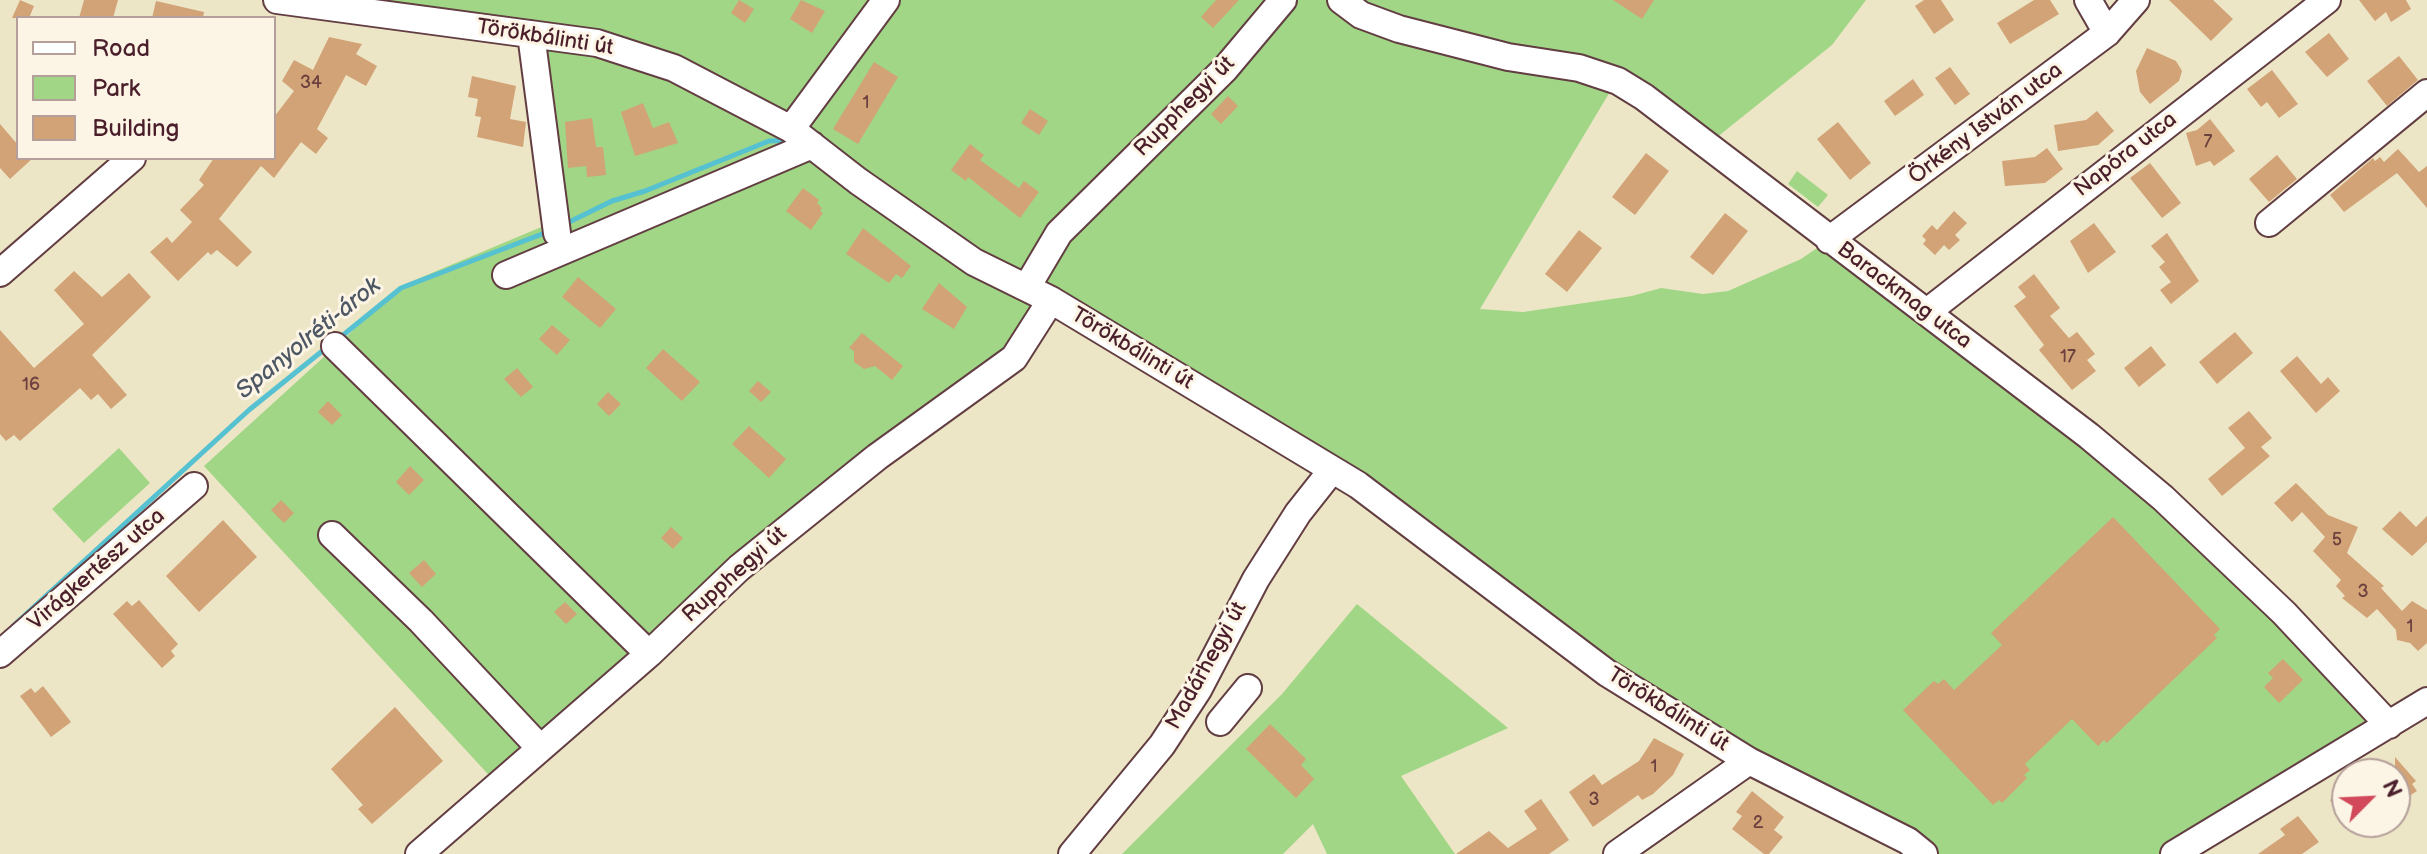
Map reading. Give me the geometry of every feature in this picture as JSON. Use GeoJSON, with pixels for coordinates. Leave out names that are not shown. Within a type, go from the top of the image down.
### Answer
{"type":"FeatureCollection","features":[{"type":"Feature","properties":{"kind":"street","name":"Törökbálinti út"},"geometry":{"type":"LineString","coordinates":[[276,0],[597,43],[650,59],[791,129],[974,262],[1051,300],[1362,488],[1607,673],[1749,761],[1908,841],[1924,854]]}},
{"type":"Feature","properties":{"kind":"street"},"geometry":{"type":"LineString","coordinates":[[791,129],[886,0]]}},
{"type":"Feature","properties":{"kind":"street","name":"Rupphegyi út"},"geometry":{"type":"LineString","coordinates":[[1027,287],[1059,233],[1225,69],[1283,0]]}},
{"type":"Feature","properties":{"kind":"street","name":"Barackmag utca"},"geometry":{"type":"LineString","coordinates":[[1341,0],[1361,15],[1399,29],[1508,57],[1579,68],[1618,81],[1657,106],[2089,436],[2163,498],[2284,613],[2389,725]]}},
{"type":"Feature","properties":{"kind":"street"},"geometry":{"type":"LineString","coordinates":[[2088,0],[2107,33]]}},
{"type":"Feature","properties":{"kind":"street","name":"Örkény István utca"},"geometry":{"type":"LineString","coordinates":[[1829,240],[2107,33],[2136,0]]}},
{"type":"Feature","properties":{"kind":"street","name":"Napóra utca"},"geometry":{"type":"LineString","coordinates":[[1927,312],[2327,0]]}},
{"type":"Feature","properties":{"kind":"street"},"geometry":{"type":"LineString","coordinates":[[531,34],[556,228]]}},
{"type":"Feature","properties":{"kind":"street"},"geometry":{"type":"LineString","coordinates":[[2269,223],[2427,93]]}},
{"type":"Feature","properties":{"kind":"street"},"geometry":{"type":"LineString","coordinates":[[506,275],[812,145]]}},
{"type":"Feature","properties":{"kind":"street"},"geometry":{"type":"LineString","coordinates":[[0,273],[130,160]]}},
{"type":"Feature","properties":{"kind":"street","name":"Rupphegyi út"},"geometry":{"type":"LineString","coordinates":[[419,854],[649,654],[739,568],[809,510],[1014,358],[1051,300]]}},
{"type":"Feature","properties":{"kind":"street"},"geometry":{"type":"LineString","coordinates":[[335,346],[649,654]]}},
{"type":"Feature","properties":{"kind":"street","name":"Madárhegyi út"},"geometry":{"type":"LineString","coordinates":[[1072,854],[1162,745],[1205,675],[1256,579],[1298,513],[1332,470]]}},
{"type":"Feature","properties":{"kind":"street","name":"Virágkertész utca"},"geometry":{"type":"LineString","coordinates":[[0,654],[194,486]]}},
{"type":"Feature","properties":{"kind":"street"},"geometry":{"type":"LineString","coordinates":[[332,535],[421,621],[540,748]]}},
{"type":"Feature","properties":{"kind":"street"},"geometry":{"type":"LineString","coordinates":[[1205,675],[1235,704]]}},
{"type":"Feature","properties":{"kind":"street"},"geometry":{"type":"LineString","coordinates":[[2174,854],[2366,750],[2389,725],[2427,701]]}},
{"type":"Feature","properties":{"kind":"street"},"geometry":{"type":"LineString","coordinates":[[1617,854],[1749,761]]}},
{"type":"Feature","properties":{"kind":"green space"},"geometry":{"type":"Polygon","coordinates":[[[277,0],[1866,0],[1832,45],[1706,146],[1614,85],[1480,309],[1523,312],[1632,296],[1661,288],[1703,294],[1728,291],[1801,259],[1829,240],[2089,436],[2389,725],[2174,854],[1924,854],[1749,761],[1358,485],[1051,301],[1033,332],[498,785],[204,466],[403,285],[551,223],[530,44],[277,0]]]}},
{"type":"Feature","properties":{"kind":"green space"},"geometry":{"type":"Polygon","coordinates":[[[1797,171],[1828,195],[1818,207],[1788,184],[1797,171]]]}},
{"type":"Feature","properties":{"kind":"green space"},"geometry":{"type":"Polygon","coordinates":[[[119,448],[150,483],[84,543],[52,509],[119,448]]]}},
{"type":"Feature","properties":{"kind":"green space"},"geometry":{"type":"Polygon","coordinates":[[[1357,604],[1508,728],[1401,776],[1455,854],[1327,854],[1313,824],[1283,854],[1122,854],[1282,694],[1357,604]]]}},
{"type":"Feature","properties":{"kind":"building"},"geometry":{"type":"Polygon","coordinates":[[[20,0],[34,6],[30,16],[12,18],[20,0]]]}},
{"type":"Feature","properties":{"kind":"building"},"geometry":{"type":"Polygon","coordinates":[[[84,0],[118,0],[114,16],[80,16],[84,0]]]}},
{"type":"Feature","properties":{"kind":"building"},"geometry":{"type":"Polygon","coordinates":[[[739,0],[754,9],[745,23],[731,13],[739,0]]]}},
{"type":"Feature","properties":{"kind":"building"},"geometry":{"type":"Polygon","coordinates":[[[801,0],[825,11],[812,33],[790,19],[801,0]]]}},
{"type":"Feature","properties":{"kind":"building"},"geometry":{"type":"Polygon","coordinates":[[[1216,0],[1239,0],[1213,28],[1201,17],[1216,0]]]}},
{"type":"Feature","properties":{"kind":"building"},"geometry":{"type":"Polygon","coordinates":[[[1613,0],[1654,0],[1642,19],[1613,0]]]}},
{"type":"Feature","properties":{"kind":"building"},"geometry":{"type":"Polygon","coordinates":[[[1924,0],[1941,0],[1954,20],[1934,34],[1915,6],[1924,0]]]}},
{"type":"Feature","properties":{"kind":"building"},"geometry":{"type":"Polygon","coordinates":[[[2034,0],[2050,0],[2059,14],[2010,44],[1997,23],[2034,0]]]}},
{"type":"Feature","properties":{"kind":"building"},"geometry":{"type":"Polygon","coordinates":[[[2169,0],[2213,0],[2233,19],[2211,41],[2169,0]]]}},
{"type":"Feature","properties":{"kind":"building"},"geometry":{"type":"Polygon","coordinates":[[[2359,0],[2406,0],[2411,9],[2391,22],[2386,12],[2375,21],[2359,0]]]}},
{"type":"Feature","properties":{"kind":"building"},"geometry":{"type":"Polygon","coordinates":[[[156,1],[204,12],[203,16],[152,16],[156,1]]]}},
{"type":"Feature","properties":{"kind":"building"},"geometry":{"type":"Polygon","coordinates":[[[2329,33],[2349,59],[2327,77],[2305,52],[2329,33]]]}},
{"type":"Feature","properties":{"kind":"building"},"geometry":{"type":"Polygon","coordinates":[[[329,37],[362,44],[356,54],[377,66],[366,86],[346,75],[317,129],[328,138],[316,154],[301,142],[274,178],[261,166],[219,219],[252,252],[237,267],[217,250],[211,255],[208,252],[178,281],[150,252],[167,237],[172,243],[192,222],[180,210],[204,185],[199,180],[213,160],[276,160],[276,114],[294,91],[282,81],[294,60],[313,70],[329,37]]]}},
{"type":"Feature","properties":{"kind":"building"},"geometry":{"type":"Polygon","coordinates":[[[2147,48],[2176,61],[2182,71],[2179,81],[2150,104],[2140,92],[2136,71],[2147,48]]]}},
{"type":"Feature","properties":{"kind":"building"},"geometry":{"type":"Polygon","coordinates":[[[2399,56],[2418,80],[2387,106],[2367,81],[2399,56]]]}},
{"type":"Feature","properties":{"kind":"building"},"geometry":{"type":"Polygon","coordinates":[[[874,62],[898,77],[858,144],[833,129],[874,62]]]}},
{"type":"Feature","properties":{"kind":"building"},"geometry":{"type":"Polygon","coordinates":[[[1950,67],[1970,94],[1955,105],[1935,78],[1950,67]]]}},
{"type":"Feature","properties":{"kind":"building"},"geometry":{"type":"Polygon","coordinates":[[[2272,70],[2298,104],[2279,118],[2267,102],[2261,107],[2247,89],[2272,70]]]}},
{"type":"Feature","properties":{"kind":"building"},"geometry":{"type":"Polygon","coordinates":[[[472,76],[516,86],[510,119],[526,122],[523,147],[477,137],[481,117],[475,116],[478,99],[468,97],[472,76]]]}},
{"type":"Feature","properties":{"kind":"building"},"geometry":{"type":"Polygon","coordinates":[[[1913,79],[1924,95],[1895,116],[1884,101],[1913,79]]]}},
{"type":"Feature","properties":{"kind":"building"},"geometry":{"type":"Polygon","coordinates":[[[1228,96],[1238,106],[1221,124],[1211,114],[1228,96]]]}},
{"type":"Feature","properties":{"kind":"building"},"geometry":{"type":"Polygon","coordinates":[[[643,103],[653,128],[669,122],[678,143],[635,156],[621,112],[643,103]]]}},
{"type":"Feature","properties":{"kind":"building"},"geometry":{"type":"Polygon","coordinates":[[[1030,109],[1048,121],[1039,135],[1021,123],[1030,109]]]}},
{"type":"Feature","properties":{"kind":"building"},"geometry":{"type":"Polygon","coordinates":[[[2097,111],[2114,131],[2098,145],[2058,151],[2054,125],[2086,120],[2097,111]]]}},
{"type":"Feature","properties":{"kind":"building"},"geometry":{"type":"Polygon","coordinates":[[[592,118],[596,147],[603,147],[606,175],[587,177],[586,166],[568,168],[565,122],[592,118]]]}},
{"type":"Feature","properties":{"kind":"building"},"geometry":{"type":"Polygon","coordinates":[[[2210,119],[2235,151],[2214,166],[2210,161],[2196,166],[2186,133],[2197,130],[2210,119]]]}},
{"type":"Feature","properties":{"kind":"building"},"geometry":{"type":"Polygon","coordinates":[[[1838,122],[1871,163],[1850,180],[1817,139],[1838,122]]]}},
{"type":"Feature","properties":{"kind":"building"},"geometry":{"type":"Polygon","coordinates":[[[0,124],[16,143],[16,160],[31,160],[10,179],[0,168],[0,124]]]}},
{"type":"Feature","properties":{"kind":"building"},"geometry":{"type":"Polygon","coordinates":[[[970,144],[984,155],[980,160],[1019,188],[1024,181],[1039,192],[1020,218],[968,177],[966,181],[951,170],[970,144]]]}},
{"type":"Feature","properties":{"kind":"building"},"geometry":{"type":"Polygon","coordinates":[[[2047,148],[2063,169],[2045,183],[2005,186],[2002,161],[2035,157],[2047,148]]]}},
{"type":"Feature","properties":{"kind":"building"},"geometry":{"type":"Polygon","coordinates":[[[2398,149],[2419,172],[2427,166],[2427,208],[2397,173],[2344,212],[2330,195],[2373,158],[2375,161],[2380,157],[2384,162],[2398,149]]]}},
{"type":"Feature","properties":{"kind":"building"},"geometry":{"type":"Polygon","coordinates":[[[1646,153],[1669,171],[1635,215],[1612,197],[1646,153]]]}},
{"type":"Feature","properties":{"kind":"building"},"geometry":{"type":"Polygon","coordinates":[[[2277,155],[2297,179],[2269,202],[2249,179],[2277,155]]]}},
{"type":"Feature","properties":{"kind":"building"},"geometry":{"type":"Polygon","coordinates":[[[2150,163],[2181,203],[2162,218],[2130,178],[2150,163]]]}},
{"type":"Feature","properties":{"kind":"building"},"geometry":{"type":"Polygon","coordinates":[[[803,188],[819,200],[817,203],[823,213],[811,230],[786,211],[803,188]]]}},
{"type":"Feature","properties":{"kind":"building"},"geometry":{"type":"Polygon","coordinates":[[[1954,211],[1967,223],[1955,235],[1960,240],[1949,250],[1944,245],[1935,255],[1923,244],[1926,240],[1922,236],[1932,225],[1937,230],[1954,211]]]}},
{"type":"Feature","properties":{"kind":"building"},"geometry":{"type":"Polygon","coordinates":[[[1725,213],[1748,231],[1713,275],[1690,257],[1725,213]]]}},
{"type":"Feature","properties":{"kind":"building"},"geometry":{"type":"Polygon","coordinates":[[[2094,223],[2116,252],[2088,273],[2070,241],[2094,223]]]}},
{"type":"Feature","properties":{"kind":"building"},"geometry":{"type":"Polygon","coordinates":[[[863,228],[911,266],[902,278],[896,274],[889,283],[846,254],[863,228]]]}},
{"type":"Feature","properties":{"kind":"building"},"geometry":{"type":"Polygon","coordinates":[[[1579,230],[1602,248],[1567,292],[1545,274],[1579,230]]]}},
{"type":"Feature","properties":{"kind":"building"},"geometry":{"type":"Polygon","coordinates":[[[2167,233],[2199,281],[2171,304],[2160,290],[2171,282],[2159,267],[2165,262],[2151,246],[2167,233]]]}},
{"type":"Feature","properties":{"kind":"building"},"geometry":{"type":"Polygon","coordinates":[[[74,271],[102,297],[129,273],[151,297],[92,355],[127,395],[111,409],[98,394],[91,400],[80,388],[20,441],[14,435],[6,441],[0,434],[0,330],[34,368],[84,324],[54,290],[74,271]]]}},
{"type":"Feature","properties":{"kind":"building"},"geometry":{"type":"Polygon","coordinates":[[[2034,274],[2060,308],[2050,316],[2069,338],[2077,332],[2095,354],[2087,360],[2096,371],[2072,390],[2039,350],[2044,345],[2014,306],[2026,297],[2018,287],[2034,274]]]}},
{"type":"Feature","properties":{"kind":"building"},"geometry":{"type":"Polygon","coordinates":[[[578,277],[616,309],[600,328],[562,297],[578,277]]]}},
{"type":"Feature","properties":{"kind":"building"},"geometry":{"type":"Polygon","coordinates":[[[939,283],[967,307],[954,329],[922,309],[939,283]]]}},
{"type":"Feature","properties":{"kind":"building"},"geometry":{"type":"Polygon","coordinates":[[[552,325],[570,340],[557,355],[539,339],[552,325]]]}},
{"type":"Feature","properties":{"kind":"building"},"geometry":{"type":"Polygon","coordinates":[[[2235,332],[2253,353],[2217,384],[2199,362],[2235,332]]]}},
{"type":"Feature","properties":{"kind":"building"},"geometry":{"type":"Polygon","coordinates":[[[862,333],[903,366],[892,380],[875,366],[864,369],[854,362],[854,351],[849,348],[862,333]]]}},
{"type":"Feature","properties":{"kind":"building"},"geometry":{"type":"Polygon","coordinates":[[[2151,346],[2166,365],[2139,387],[2124,368],[2151,346]]]}},
{"type":"Feature","properties":{"kind":"building"},"geometry":{"type":"Polygon","coordinates":[[[663,349],[700,382],[682,401],[646,368],[663,349]]]}},
{"type":"Feature","properties":{"kind":"building"},"geometry":{"type":"Polygon","coordinates":[[[2297,356],[2321,384],[2328,377],[2340,391],[2316,413],[2280,371],[2297,356]]]}},
{"type":"Feature","properties":{"kind":"building"},"geometry":{"type":"Polygon","coordinates":[[[517,368],[533,387],[521,397],[504,379],[517,368]]]}},
{"type":"Feature","properties":{"kind":"building"},"geometry":{"type":"Polygon","coordinates":[[[758,381],[771,392],[761,402],[749,391],[758,381]]]}},
{"type":"Feature","properties":{"kind":"building"},"geometry":{"type":"Polygon","coordinates":[[[608,392],[621,404],[609,416],[597,404],[608,392]]]}},
{"type":"Feature","properties":{"kind":"building"},"geometry":{"type":"Polygon","coordinates":[[[328,401],[342,415],[332,425],[318,412],[328,401]]]}},
{"type":"Feature","properties":{"kind":"building"},"geometry":{"type":"Polygon","coordinates":[[[2249,411],[2272,438],[2261,447],[2270,456],[2222,496],[2208,479],[2245,448],[2228,428],[2249,411]]]}},
{"type":"Feature","properties":{"kind":"building"},"geometry":{"type":"Polygon","coordinates":[[[749,426],[786,459],[769,478],[732,444],[749,426]]]}},
{"type":"Feature","properties":{"kind":"building"},"geometry":{"type":"Polygon","coordinates":[[[410,466],[424,480],[409,495],[396,482],[410,466]]]}},
{"type":"Feature","properties":{"kind":"building"},"geometry":{"type":"Polygon","coordinates":[[[2296,483],[2328,515],[2358,527],[2347,553],[2384,586],[2381,588],[2402,611],[2412,601],[2427,610],[2427,643],[2418,651],[2410,643],[2397,640],[2396,630],[2377,609],[2367,618],[2342,598],[2345,596],[2336,586],[2341,580],[2313,551],[2325,537],[2302,512],[2292,522],[2274,503],[2296,483]]]}},
{"type":"Feature","properties":{"kind":"building"},"geometry":{"type":"Polygon","coordinates":[[[281,500],[294,513],[284,523],[271,510],[281,500]]]}},
{"type":"Feature","properties":{"kind":"building"},"geometry":{"type":"Polygon","coordinates":[[[2400,511],[2416,527],[2427,516],[2427,542],[2412,556],[2382,529],[2400,511]]]}},
{"type":"Feature","properties":{"kind":"building"},"geometry":{"type":"Polygon","coordinates":[[[2113,517],[2220,629],[2214,635],[2217,638],[2107,743],[2104,740],[2098,746],[2072,719],[2025,764],[2030,770],[2024,775],[2027,778],[2002,803],[1999,800],[1993,805],[1903,710],[1934,681],[1938,684],[1944,679],[1954,690],[2002,645],[1991,633],[2113,517]]]}},
{"type":"Feature","properties":{"kind":"building"},"geometry":{"type":"Polygon","coordinates":[[[223,520],[257,557],[199,612],[166,576],[223,520]]]}},
{"type":"Feature","properties":{"kind":"building"},"geometry":{"type":"Polygon","coordinates":[[[671,527],[683,538],[673,549],[661,538],[671,527]]]}},
{"type":"Feature","properties":{"kind":"building"},"geometry":{"type":"Polygon","coordinates":[[[424,560],[436,574],[422,587],[409,573],[424,560]]]}},
{"type":"Feature","properties":{"kind":"building"},"geometry":{"type":"Polygon","coordinates":[[[139,600],[178,644],[171,651],[175,656],[162,668],[113,614],[127,601],[132,606],[139,600]]]}},
{"type":"Feature","properties":{"kind":"building"},"geometry":{"type":"Polygon","coordinates":[[[565,602],[577,614],[566,624],[554,612],[565,602]]]}},
{"type":"Feature","properties":{"kind":"building"},"geometry":{"type":"Polygon","coordinates":[[[2283,659],[2303,680],[2279,703],[2264,687],[2273,678],[2268,673],[2283,659]]]}},
{"type":"Feature","properties":{"kind":"building"},"geometry":{"type":"Polygon","coordinates":[[[43,686],[71,722],[51,737],[20,696],[31,688],[35,693],[43,686]]]}},
{"type":"Feature","properties":{"kind":"building"},"geometry":{"type":"Polygon","coordinates":[[[395,707],[443,761],[372,824],[358,809],[363,805],[331,769],[395,707]]]}},
{"type":"Feature","properties":{"kind":"building"},"geometry":{"type":"Polygon","coordinates":[[[1270,724],[1306,759],[1301,765],[1314,779],[1296,798],[1246,749],[1270,724]]]}},
{"type":"Feature","properties":{"kind":"building"},"geometry":{"type":"Polygon","coordinates":[[[1654,738],[1684,754],[1673,775],[1653,794],[1642,800],[1638,795],[1593,827],[1569,792],[1594,774],[1602,785],[1639,761],[1654,738]]]}},
{"type":"Feature","properties":{"kind":"building"},"geometry":{"type":"Polygon","coordinates":[[[2411,775],[2416,781],[2412,784],[2417,791],[2411,795],[2411,775]]]}},
{"type":"Feature","properties":{"kind":"building"},"geometry":{"type":"Polygon","coordinates":[[[1752,791],[1784,817],[1774,830],[1783,837],[1769,854],[1764,854],[1732,829],[1742,816],[1736,812],[1752,791]]]}},
{"type":"Feature","properties":{"kind":"building"},"geometry":{"type":"Polygon","coordinates":[[[1541,799],[1569,840],[1549,854],[1456,854],[1489,831],[1508,848],[1537,829],[1524,811],[1541,799]]]}},
{"type":"Feature","properties":{"kind":"building"},"geometry":{"type":"Polygon","coordinates":[[[2298,816],[2319,842],[2302,854],[2258,854],[2285,835],[2280,829],[2298,816]]]}},
{"type":"Feature","properties":{"kind":"waterway","name":"Spanyolréti-árok"},"geometry":{"type":"LineString","coordinates":[[563,225],[612,201],[645,191],[769,141],[788,140]]}},
{"type":"Feature","properties":{"kind":"waterway","name":"Spanyolréti-árok"},"geometry":{"type":"LineString","coordinates":[[337,340],[401,288],[550,231]]}},
{"type":"Feature","properties":{"kind":"waterway","name":"Spanyolréti-árok"},"geometry":{"type":"LineString","coordinates":[[13,626],[249,410],[326,348]]}}]}
